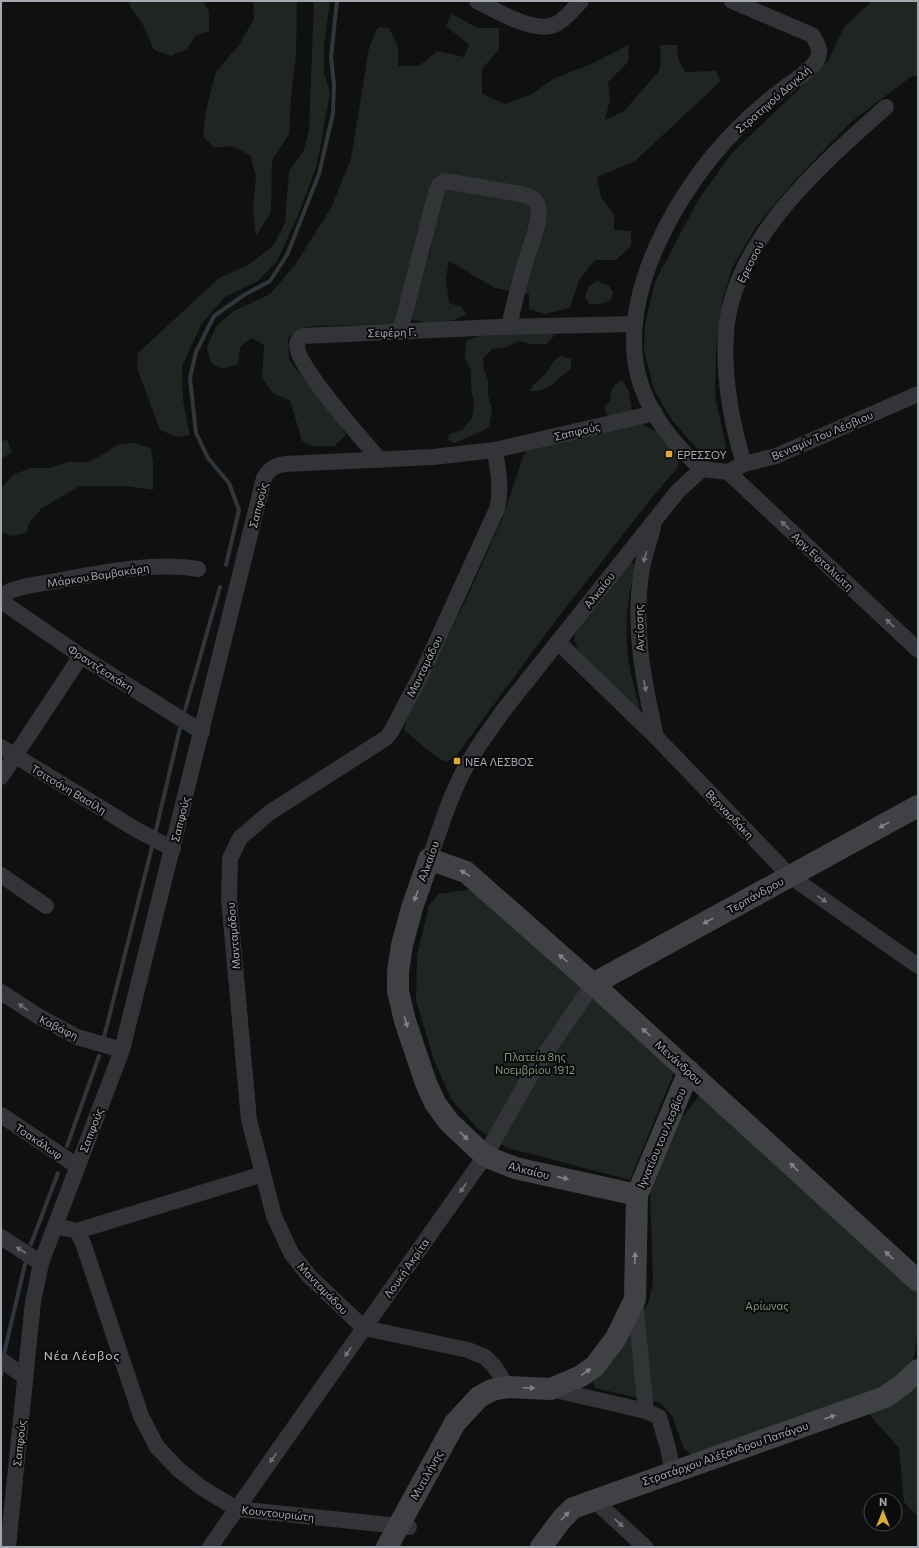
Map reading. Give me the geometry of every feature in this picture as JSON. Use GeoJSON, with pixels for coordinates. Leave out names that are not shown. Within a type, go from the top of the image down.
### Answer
{"type":"FeatureCollection","features":[{"type":"Feature","properties":{"kind":"street"},"geometry":{"type":"LineString","coordinates":[[477,1],[517,20],[543,28],[554,26],[564,19],[581,1]]}},
{"type":"Feature","properties":{"kind":"street","name":"Στρατηγού Δαγκλή"},"geometry":{"type":"LineString","coordinates":[[702,469],[678,446],[655,413],[638,376],[635,357],[635,324],[647,273],[662,236],[677,207],[713,156],[735,131],[764,105],[810,70],[819,53],[818,46],[812,35],[732,1]]}},
{"type":"Feature","properties":{"kind":"street","name":"Ερεσσού"},"geometry":{"type":"LineString","coordinates":[[744,464],[735,435],[729,404],[726,362],[726,331],[732,304],[742,273],[759,242],[795,195],[853,137],[886,107]]}},
{"type":"Feature","properties":{"kind":"street"},"geometry":{"type":"LineString","coordinates":[[400,332],[437,189],[439,185],[445,181],[521,194],[531,197],[536,201],[539,208],[535,231],[525,261],[509,326]]}},
{"type":"Feature","properties":{"kind":"street","name":"Σεφέρη Γ."},"geometry":{"type":"LineString","coordinates":[[380,460],[333,405],[304,362],[297,345],[298,340],[302,336],[309,334],[400,332],[509,326],[635,324]]}},
{"type":"Feature","properties":{"kind":"street","name":"Βενιαμίν Του Λέσβιου"},"geometry":{"type":"LineString","coordinates":[[728,472],[744,464],[776,456],[918,394]]}},
{"type":"Feature","properties":{"kind":"street","name":"Σαπφούς"},"geometry":{"type":"LineString","coordinates":[[8,1547],[5,1527],[8,1477],[25,1376],[34,1295],[41,1263],[122,1050],[168,846],[202,732],[264,478],[268,470],[275,466],[285,464],[441,457],[495,450],[655,413]]}},
{"type":"Feature","properties":{"kind":"street","name":"Μανταμάδου"},"geometry":{"type":"LineString","coordinates":[[364,1328],[319,1286],[291,1253],[274,1216],[249,1120],[229,899],[230,859],[240,838],[269,813],[390,734],[423,671],[497,508],[500,496],[500,480],[495,450]]}},
{"type":"Feature","properties":{"kind":"street"},"geometry":{"type":"LineString","coordinates":[[702,469],[728,472]]}},
{"type":"Feature","properties":{"kind":"street","name":"Αλκαίου"},"geometry":{"type":"LineString","coordinates":[[637,1195],[515,1168],[485,1156],[449,1122],[435,1103],[426,1083],[401,1005],[398,972],[402,945],[412,908],[444,816],[467,765],[503,711],[678,491],[702,469]]}},
{"type":"Feature","properties":{"kind":"street","name":"Αργ. Εφταλιώτη"},"geometry":{"type":"LineString","coordinates":[[728,472],[918,650]]}},
{"type":"Feature","properties":{"kind":"street","name":"Αντίσσης"},"geometry":{"type":"LineString","coordinates":[[655,520],[641,572],[638,614],[641,669],[656,737]]}},
{"type":"Feature","properties":{"kind":"street","name":"Μάρκου Βαμβακάρη"},"geometry":{"type":"LineString","coordinates":[[1,596],[12,590],[28,586],[147,567],[184,567],[198,569]]}},
{"type":"Feature","properties":{"kind":"street","name":"Φραντζεσκάκη"},"geometry":{"type":"LineString","coordinates":[[1,602],[81,656],[202,732]]}},
{"type":"Feature","properties":{"kind":"street","name":"Βερναρδάκη"},"geometry":{"type":"LineString","coordinates":[[558,642],[656,737],[790,876],[918,966]]}},
{"type":"Feature","properties":{"kind":"street"},"geometry":{"type":"LineString","coordinates":[[1,777],[81,656]]}},
{"type":"Feature","properties":{"kind":"street","name":"Τσιτσάνη Βασίλη"},"geometry":{"type":"LineString","coordinates":[[1,747],[137,830],[168,846]]}},
{"type":"Feature","properties":{"kind":"street","name":"Τερπάνδρου"},"geometry":{"type":"LineString","coordinates":[[593,984],[918,806]]}},
{"type":"Feature","properties":{"kind":"street","name":"Μενάνδρου"},"geometry":{"type":"LineString","coordinates":[[429,859],[466,872],[690,1071],[918,1282]]}},
{"type":"Feature","properties":{"kind":"street"},"geometry":{"type":"LineString","coordinates":[[1,875],[46,906]]}},
{"type":"Feature","properties":{"kind":"street","name":"Λουκή Ακρίτα"},"geometry":{"type":"LineString","coordinates":[[210,1547],[485,1156],[532,1073],[593,984]]}},
{"type":"Feature","properties":{"kind":"street","name":"Καβάφη"},"geometry":{"type":"LineString","coordinates":[[1,992],[38,1016],[78,1037],[122,1050]]}},
{"type":"Feature","properties":{"kind":"street","name":"Ιγνατίου του Λεσβίου"},"geometry":{"type":"LineString","coordinates":[[507,1387],[551,1389],[581,1376],[595,1366],[616,1338],[635,1299],[637,1195],[690,1071]]}},
{"type":"Feature","properties":{"kind":"street","name":"Τσακάλωφ"},"geometry":{"type":"LineString","coordinates":[[1,1115],[77,1166]]}},
{"type":"Feature","properties":{"kind":"street"},"geometry":{"type":"LineString","coordinates":[[55,1226],[77,1231],[263,1174]]}},
{"type":"Feature","properties":{"kind":"street","name":"Κουντουριώτη"},"geometry":{"type":"LineString","coordinates":[[77,1231],[83,1243],[141,1416],[157,1447],[179,1470],[202,1488],[237,1509],[404,1526]]}},
{"type":"Feature","properties":{"kind":"street"},"geometry":{"type":"LineString","coordinates":[[1,1237],[41,1263]]}},
{"type":"Feature","properties":{"kind":"street"},"geometry":{"type":"LineString","coordinates":[[635,1299],[646,1411]]}},
{"type":"Feature","properties":{"kind":"street"},"geometry":{"type":"LineString","coordinates":[[364,1328],[468,1350],[485,1358],[495,1367],[507,1387]]}},
{"type":"Feature","properties":{"kind":"street"},"geometry":{"type":"LineString","coordinates":[[1,1360],[25,1376]]}},
{"type":"Feature","properties":{"kind":"street","name":"Στρατάρχου Αλέξανδρου Παπάγου"},"geometry":{"type":"LineString","coordinates":[[541,1547],[562,1518],[573,1508],[593,1499],[885,1397],[902,1385],[918,1370]]}},
{"type":"Feature","properties":{"kind":"street","name":"Μυτιλήνης"},"geometry":{"type":"LineString","coordinates":[[387,1547],[404,1526],[455,1423],[479,1397],[492,1390],[507,1387]]}},
{"type":"Feature","properties":{"kind":"street"},"geometry":{"type":"LineString","coordinates":[[551,1389],[646,1411],[659,1417],[673,1472]]}},
{"type":"Feature","properties":{"kind":"street"},"geometry":{"type":"LineString","coordinates":[[593,1499],[645,1547]]}},
{"type":"Feature","properties":{"kind":"street","name":"Μυτιλήνης"},"geometry":{"type":"LineString","coordinates":[[399,1547],[404,1526]]}},
{"type":"Feature","properties":{"kind":"green space"},"geometry":{"type":"Polygon","coordinates":[[[129,1],[202,1],[209,11],[209,31],[195,36],[187,49],[171,56],[154,50],[143,25],[130,6],[129,1]]]}},
{"type":"Feature","properties":{"kind":"green space"},"geometry":{"type":"Polygon","coordinates":[[[253,1],[297,1],[296,55],[289,134],[272,160],[271,212],[256,236],[253,209],[256,176],[250,155],[231,146],[214,148],[203,136],[206,110],[216,72],[239,45],[254,19],[253,1]]]}},
{"type":"Feature","properties":{"kind":"green space"},"geometry":{"type":"Polygon","coordinates":[[[314,1],[330,1],[324,44],[324,73],[330,93],[317,165],[297,218],[277,261],[258,281],[225,297],[202,323],[182,366],[183,400],[190,435],[177,437],[160,430],[137,368],[138,353],[219,278],[248,265],[273,246],[285,223],[289,171],[303,152],[309,131],[314,1]]]}},
{"type":"Feature","properties":{"kind":"green space"},"geometry":{"type":"Polygon","coordinates":[[[872,1],[918,1],[918,77],[912,76],[851,122],[795,180],[756,227],[732,268],[722,301],[716,351],[715,395],[726,447],[722,455],[714,457],[697,449],[672,420],[654,390],[644,350],[645,324],[655,282],[698,200],[733,152],[828,61],[845,26],[872,1]]]}},
{"type":"Feature","properties":{"kind":"green space"},"geometry":{"type":"Polygon","coordinates":[[[452,14],[478,28],[499,28],[499,49],[482,69],[482,94],[505,104],[532,94],[555,78],[589,65],[629,45],[628,62],[608,82],[610,100],[605,120],[624,111],[659,71],[661,59],[660,45],[677,45],[678,59],[685,72],[716,71],[721,81],[635,161],[597,177],[601,197],[614,215],[614,230],[631,231],[631,246],[616,260],[595,260],[579,280],[570,308],[545,314],[529,309],[529,294],[495,288],[449,261],[446,279],[449,303],[462,307],[466,315],[452,321],[433,324],[412,319],[413,301],[431,248],[417,245],[397,324],[316,326],[301,328],[288,338],[289,360],[330,409],[346,435],[334,446],[313,446],[302,441],[290,400],[274,394],[262,378],[264,345],[251,338],[240,347],[238,364],[222,369],[211,363],[207,347],[217,325],[234,311],[270,294],[295,265],[331,208],[351,159],[369,48],[378,27],[389,28],[398,47],[398,66],[419,66],[437,51],[464,57],[469,45],[446,26],[452,14]]]}},
{"type":"Feature","properties":{"kind":"green space"},"geometry":{"type":"Polygon","coordinates":[[[597,281],[608,285],[613,292],[610,301],[599,304],[589,304],[585,297],[589,286],[597,281]]]}},
{"type":"Feature","properties":{"kind":"green space"},"geometry":{"type":"Polygon","coordinates":[[[512,332],[540,332],[555,335],[546,344],[531,344],[519,341],[504,348],[492,349],[483,359],[484,370],[488,380],[488,395],[492,410],[489,427],[455,443],[448,440],[449,434],[462,430],[472,418],[474,403],[471,388],[471,371],[465,358],[466,341],[483,335],[512,332]]]}},
{"type":"Feature","properties":{"kind":"green space"},"geometry":{"type":"Polygon","coordinates":[[[560,356],[571,359],[571,369],[549,387],[538,391],[530,391],[533,385],[544,376],[560,356]]]}},
{"type":"Feature","properties":{"kind":"green space"},"geometry":{"type":"Polygon","coordinates":[[[622,380],[629,392],[632,411],[608,416],[604,407],[610,401],[614,386],[622,380]]]}},
{"type":"Feature","properties":{"kind":"green space"},"geometry":{"type":"Polygon","coordinates":[[[636,422],[647,426],[669,442],[677,454],[678,467],[646,505],[550,628],[456,756],[446,762],[435,756],[404,730],[406,721],[469,593],[503,517],[523,457],[528,448],[636,422]]]}},
{"type":"Feature","properties":{"kind":"green space"},"geometry":{"type":"Polygon","coordinates":[[[7,440],[12,452],[1,459],[1,441],[7,440]]]}},
{"type":"Feature","properties":{"kind":"green space"},"geometry":{"type":"Polygon","coordinates":[[[134,443],[151,448],[153,462],[153,490],[127,486],[79,486],[41,509],[30,521],[26,533],[12,536],[1,532],[1,488],[14,474],[32,468],[50,468],[68,462],[89,462],[117,445],[134,443]]]}},
{"type":"Feature","properties":{"kind":"green space"},"geometry":{"type":"Polygon","coordinates":[[[629,562],[634,564],[626,627],[632,680],[640,708],[636,712],[578,650],[574,639],[577,629],[629,562]]]}},
{"type":"Feature","properties":{"kind":"green space","name":"Πλατεία 8ης Νοεμβρίου 1912"},"geometry":{"type":"Polygon","coordinates":[[[474,889],[675,1070],[630,1180],[508,1148],[479,1130],[451,1099],[434,1060],[416,1000],[417,956],[429,905],[439,894],[474,889]]]}},
{"type":"Feature","properties":{"kind":"green space","name":"Αρίωνας"},"geometry":{"type":"Polygon","coordinates":[[[699,1096],[713,1100],[918,1290],[918,1317],[916,1348],[912,1363],[899,1375],[873,1392],[692,1455],[684,1449],[672,1416],[661,1403],[595,1388],[592,1380],[628,1327],[648,1304],[653,1284],[650,1191],[677,1124],[699,1096]]]}},
{"type":"Feature","properties":{"kind":"green space"},"geometry":{"type":"Polygon","coordinates":[[[918,1381],[918,1517],[904,1502],[899,1448],[868,1413],[918,1381]]]}},
{"type":"Feature","properties":{"kind":"waterway"},"geometry":{"type":"LineString","coordinates":[[226,565],[239,510],[229,483],[208,458],[196,433],[190,378],[196,352],[214,316],[244,295],[270,281],[287,255],[319,174],[333,113],[334,85],[331,57],[337,1]]}},
{"type":"Feature","properties":{"kind":"waterway"},"geometry":{"type":"LineString","coordinates":[[185,710],[220,587]]}},
{"type":"Feature","properties":{"kind":"waterway"},"geometry":{"type":"LineString","coordinates":[[155,834],[180,728]]}},
{"type":"Feature","properties":{"kind":"waterway"},"geometry":{"type":"LineString","coordinates":[[104,1037],[153,843]]}},
{"type":"Feature","properties":{"kind":"waterway"},"geometry":{"type":"LineString","coordinates":[[67,1146],[99,1056]]}},
{"type":"Feature","properties":{"kind":"waterway"},"geometry":{"type":"LineString","coordinates":[[31,1244],[58,1173]]}},
{"type":"Feature","properties":{"kind":"waterway"},"geometry":{"type":"LineString","coordinates":[[4,1354],[25,1264]]}},
{"type":"Feature","properties":{"kind":"waterway"},"geometry":{"type":"LineString","coordinates":[[1,1376],[2,1368]]}},
{"type":"Feature","properties":{"kind":"place","name":"ΕΡΕΣΣΟΥ"},"geometry":{"type":"Point","coordinates":[669,454]}},
{"type":"Feature","properties":{"kind":"place","name":"ΝΕΑ ΛΕΣΒΟΣ"},"geometry":{"type":"Point","coordinates":[457,761]}},
{"type":"Feature","properties":{"kind":"district","name":"Νέα Λέσβος"},"geometry":{"type":"Point","coordinates":[82,1355]}}]}
